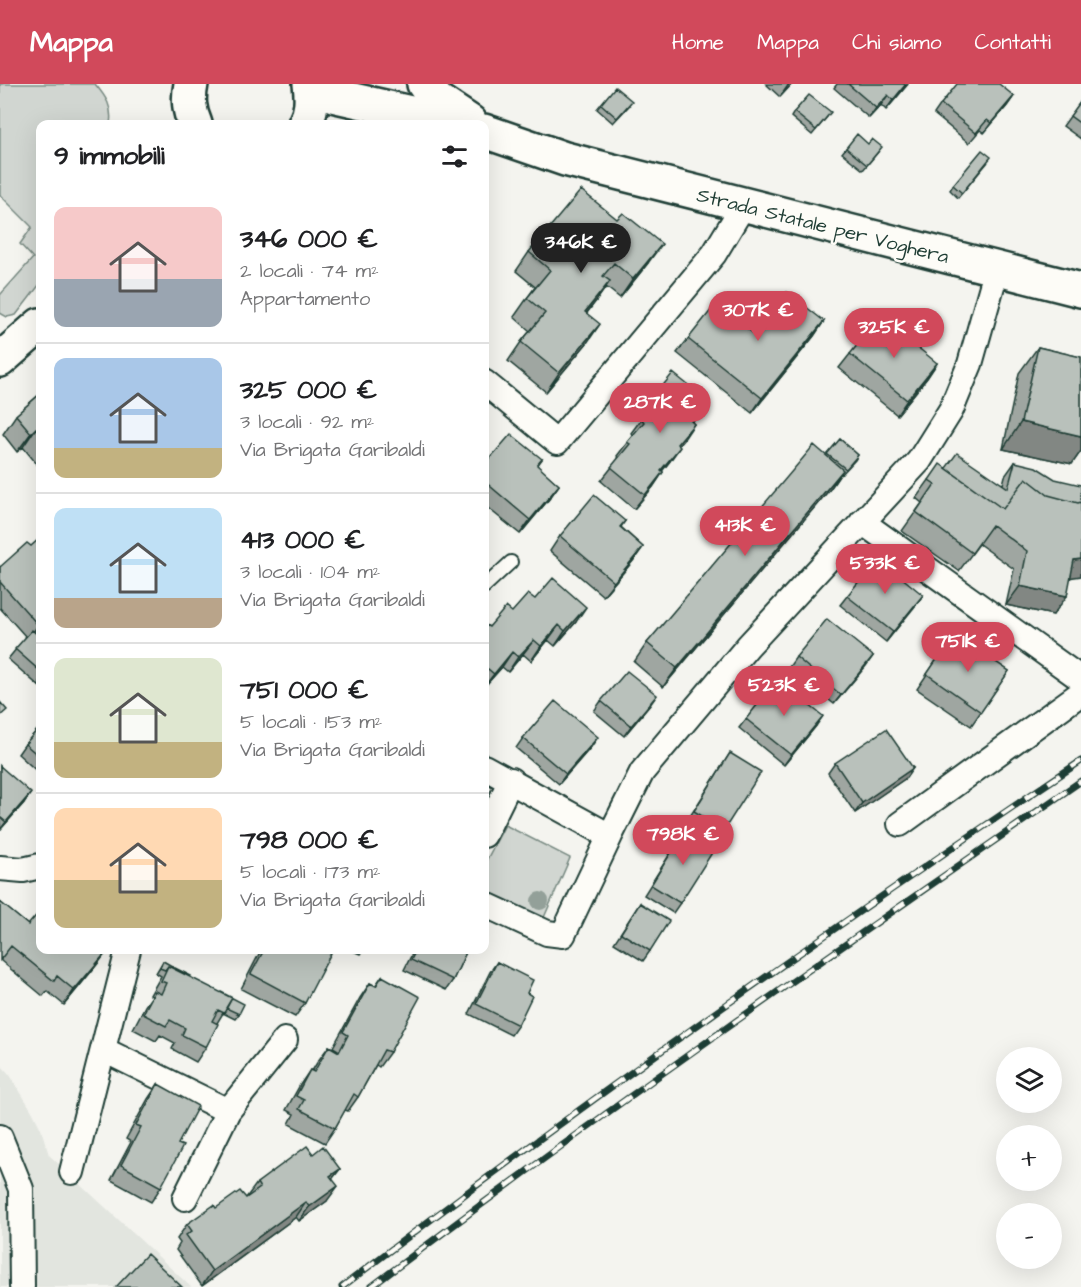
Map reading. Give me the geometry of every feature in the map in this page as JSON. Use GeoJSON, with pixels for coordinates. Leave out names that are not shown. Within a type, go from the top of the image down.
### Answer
{"type":"FeatureCollection","features":[{"type":"Feature","properties":{"kind":"main road"},"geometry":{"type":"LineString","coordinates":[[307,120],[312,99],[312,84],[336,96],[442,120]]}},
{"type":"Feature","properties":{"kind":"main road"},"geometry":{"type":"LineString","coordinates":[[424,84],[437,100],[468,120]]}},
{"type":"Feature","properties":{"kind":"main road","name":"Strada Statale per Voghera"},"geometry":{"type":"LineString","coordinates":[[489,133],[565,159],[1081,290]]}},
{"type":"Feature","properties":{"kind":"main road","name":"Strada Statale per Voghera"},"geometry":{"type":"LineString","coordinates":[[489,153],[565,159]]}},
{"type":"Feature","properties":{"kind":"main road"},"geometry":{"type":"LineString","coordinates":[[0,360],[36,328]]}},
{"type":"Feature","properties":{"kind":"street"},"geometry":{"type":"LineString","coordinates":[[489,386],[557,442],[714,254],[743,206]]}},
{"type":"Feature","properties":{"kind":"street"},"geometry":{"type":"LineString","coordinates":[[489,906],[547,933],[562,935],[642,772],[748,646],[919,461],[951,410],[970,364],[997,268]]}},
{"type":"Feature","properties":{"kind":"street"},"geometry":{"type":"LineString","coordinates":[[862,522],[1081,679]]}},
{"type":"Feature","properties":{"kind":"street"},"geometry":{"type":"LineString","coordinates":[[900,824],[1081,693]]}},
{"type":"Feature","properties":{"kind":"street"},"geometry":{"type":"LineString","coordinates":[[489,769],[610,836]]}},
{"type":"Feature","properties":{"kind":"street"},"geometry":{"type":"LineString","coordinates":[[489,825],[511,780]]}},
{"type":"Feature","properties":{"kind":"street"},"geometry":{"type":"LineString","coordinates":[[0,868],[23,870],[36,867]]}},
{"type":"Feature","properties":{"kind":"street"},"geometry":{"type":"LineString","coordinates":[[72,1172],[127,954]]}},
{"type":"Feature","properties":{"kind":"street"},"geometry":{"type":"LineString","coordinates":[[185,1198],[228,1111],[285,1040]]}},
{"type":"Feature","properties":{"kind":"street"},"geometry":{"type":"LineString","coordinates":[[104,1050],[228,1111]]}},
{"type":"Feature","properties":{"kind":"street"},"geometry":{"type":"LineString","coordinates":[[0,1137],[21,1189],[22,1287]]}},
{"type":"Feature","properties":{"kind":"lane"},"geometry":{"type":"LineString","coordinates":[[489,582],[511,562]]}},
{"type":"Feature","properties":{"kind":"shaded area"},"geometry":{"type":"Polygon","coordinates":[[[0,84],[95,84],[108,102],[111,120],[36,120],[36,289],[16,315],[7,317],[0,313],[0,295],[33,258],[20,244],[32,227],[0,195],[0,84]]]}},
{"type":"Feature","properties":{"kind":"shaded area"},"geometry":{"type":"Polygon","coordinates":[[[505,825],[570,858],[542,922],[489,899],[489,855],[505,825]]]}},
{"type":"Feature","properties":{"kind":"shaded area"},"geometry":{"type":"Polygon","coordinates":[[[0,1064],[10,1075],[32,1111],[41,1129],[49,1155],[191,1287],[0,1287],[0,1064]]]}},
{"type":"Feature","properties":{"kind":"building"},"geometry":{"type":"Polygon","coordinates":[[[848,84],[906,84],[893,100],[888,95],[876,108],[848,84]]]}},
{"type":"Feature","properties":{"kind":"building"},"geometry":{"type":"Polygon","coordinates":[[[957,84],[999,84],[1014,96],[991,123],[987,120],[976,133],[941,104],[957,84]]]}},
{"type":"Feature","properties":{"kind":"building"},"geometry":{"type":"Polygon","coordinates":[[[615,87],[632,101],[617,118],[601,104],[615,87]]]}},
{"type":"Feature","properties":{"kind":"building"},"geometry":{"type":"Polygon","coordinates":[[[809,95],[831,112],[816,130],[794,112],[809,95]]]}},
{"type":"Feature","properties":{"kind":"building"},"geometry":{"type":"Polygon","coordinates":[[[1081,101],[1081,124],[1070,116],[1081,101]]]}},
{"type":"Feature","properties":{"kind":"building"},"geometry":{"type":"Polygon","coordinates":[[[857,134],[868,144],[872,139],[882,147],[867,165],[846,148],[857,134]]]}},
{"type":"Feature","properties":{"kind":"building"},"geometry":{"type":"Polygon","coordinates":[[[982,150],[991,157],[962,193],[953,185],[982,150]]]}},
{"type":"Feature","properties":{"kind":"building"},"geometry":{"type":"Polygon","coordinates":[[[581,190],[617,219],[623,213],[662,244],[633,279],[614,263],[603,276],[610,281],[585,312],[600,324],[559,373],[521,342],[545,313],[527,298],[550,270],[529,252],[581,190]]]}},
{"type":"Feature","properties":{"kind":"building"},"geometry":{"type":"Polygon","coordinates":[[[787,292],[824,321],[762,398],[688,339],[716,304],[753,333],[787,292]]]}},
{"type":"Feature","properties":{"kind":"building"},"geometry":{"type":"Polygon","coordinates":[[[880,317],[937,363],[907,400],[850,354],[880,317]]]}},
{"type":"Feature","properties":{"kind":"building"},"geometry":{"type":"Polygon","coordinates":[[[1038,347],[1081,357],[1081,436],[1021,422],[1038,347]]]}},
{"type":"Feature","properties":{"kind":"building"},"geometry":{"type":"Polygon","coordinates":[[[673,373],[708,401],[691,421],[694,424],[677,444],[680,447],[661,470],[663,472],[645,495],[611,467],[630,444],[627,442],[644,422],[641,418],[660,397],[656,394],[673,373]]]}},
{"type":"Feature","properties":{"kind":"building"},"geometry":{"type":"Polygon","coordinates":[[[36,398],[36,428],[31,433],[16,415],[36,398]]]}},
{"type":"Feature","properties":{"kind":"building"},"geometry":{"type":"Polygon","coordinates":[[[511,434],[542,459],[537,465],[559,485],[530,520],[489,485],[489,459],[511,434]]]}},
{"type":"Feature","properties":{"kind":"building"},"geometry":{"type":"Polygon","coordinates":[[[840,439],[858,455],[846,469],[827,454],[840,439]]]}},
{"type":"Feature","properties":{"kind":"building"},"geometry":{"type":"Polygon","coordinates":[[[814,445],[843,470],[677,668],[647,643],[814,445]]]}},
{"type":"Feature","properties":{"kind":"building"},"geometry":{"type":"Polygon","coordinates":[[[957,453],[1008,488],[1015,462],[1036,467],[1055,479],[1081,485],[1081,502],[1048,495],[1026,478],[1003,509],[946,468],[957,453]]]}},
{"type":"Feature","properties":{"kind":"building"},"geometry":{"type":"Polygon","coordinates":[[[940,464],[1003,509],[1026,478],[1048,495],[1081,502],[1081,559],[1074,560],[1067,596],[1020,586],[1027,551],[992,525],[972,553],[916,512],[935,484],[929,480],[940,464]]]}},
{"type":"Feature","properties":{"kind":"building"},"geometry":{"type":"Polygon","coordinates":[[[594,495],[625,521],[620,527],[643,547],[614,582],[560,536],[594,495]]]}},
{"type":"Feature","properties":{"kind":"building"},"geometry":{"type":"Polygon","coordinates":[[[36,542],[36,623],[0,582],[0,567],[27,543],[31,546],[36,542]]]}},
{"type":"Feature","properties":{"kind":"building"},"geometry":{"type":"Polygon","coordinates":[[[878,558],[923,595],[893,632],[847,596],[878,558]]]}},
{"type":"Feature","properties":{"kind":"building"},"geometry":{"type":"Polygon","coordinates":[[[553,578],[586,607],[565,631],[559,625],[541,646],[534,640],[518,657],[512,652],[494,674],[489,670],[489,627],[506,607],[512,612],[528,594],[535,599],[553,578]]]}},
{"type":"Feature","properties":{"kind":"building"},"geometry":{"type":"Polygon","coordinates":[[[827,619],[873,656],[841,695],[796,657],[827,619]]]}},
{"type":"Feature","properties":{"kind":"building"},"geometry":{"type":"Polygon","coordinates":[[[32,630],[36,634],[36,667],[15,649],[32,630]]]}},
{"type":"Feature","properties":{"kind":"building"},"geometry":{"type":"Polygon","coordinates":[[[954,634],[1009,671],[981,712],[927,674],[954,634]]]}},
{"type":"Feature","properties":{"kind":"building"},"geometry":{"type":"Polygon","coordinates":[[[627,671],[657,695],[631,726],[601,701],[627,671]]]}},
{"type":"Feature","properties":{"kind":"building"},"geometry":{"type":"Polygon","coordinates":[[[777,680],[823,716],[791,755],[746,719],[777,680]]]}},
{"type":"Feature","properties":{"kind":"building"},"geometry":{"type":"Polygon","coordinates":[[[555,701],[598,737],[566,774],[523,738],[555,701]]]}},
{"type":"Feature","properties":{"kind":"building"},"geometry":{"type":"Polygon","coordinates":[[[0,702],[7,710],[0,716],[0,702]]]}},
{"type":"Feature","properties":{"kind":"building"},"geometry":{"type":"Polygon","coordinates":[[[886,729],[913,768],[862,803],[835,763],[886,729]]]}},
{"type":"Feature","properties":{"kind":"building"},"geometry":{"type":"Polygon","coordinates":[[[36,732],[36,754],[25,744],[36,732]]]}},
{"type":"Feature","properties":{"kind":"building"},"geometry":{"type":"Polygon","coordinates":[[[730,753],[761,772],[724,830],[694,811],[730,753]]]}},
{"type":"Feature","properties":{"kind":"building"},"geometry":{"type":"Polygon","coordinates":[[[0,766],[31,793],[6,822],[0,817],[0,766]]]}},
{"type":"Feature","properties":{"kind":"building"},"geometry":{"type":"Polygon","coordinates":[[[685,830],[715,848],[680,903],[651,885],[685,830]]]}},
{"type":"Feature","properties":{"kind":"building"},"geometry":{"type":"Polygon","coordinates":[[[0,902],[28,925],[36,916],[36,954],[105,954],[74,990],[57,976],[54,981],[11,946],[0,960],[0,902]]]}},
{"type":"Feature","properties":{"kind":"building"},"geometry":{"type":"Polygon","coordinates":[[[640,903],[669,921],[650,951],[621,933],[640,903]]]}},
{"type":"Feature","properties":{"kind":"building"},"geometry":{"type":"Polygon","coordinates":[[[262,954],[330,954],[305,1003],[251,974],[262,954]]]}},
{"type":"Feature","properties":{"kind":"building"},"geometry":{"type":"Polygon","coordinates":[[[414,954],[465,954],[453,980],[411,960],[414,954]]]}},
{"type":"Feature","properties":{"kind":"building"},"geometry":{"type":"Polygon","coordinates":[[[163,961],[172,967],[168,966],[165,970],[160,968],[163,961]]]}},
{"type":"Feature","properties":{"kind":"building"},"geometry":{"type":"Polygon","coordinates":[[[497,962],[533,980],[527,993],[532,996],[518,1025],[476,1004],[497,962]]]}},
{"type":"Feature","properties":{"kind":"building"},"geometry":{"type":"Polygon","coordinates":[[[168,966],[232,998],[224,1013],[218,1010],[212,1021],[218,1024],[206,1047],[182,1035],[185,1028],[170,1020],[166,1026],[143,1014],[155,991],[161,994],[166,983],[161,981],[168,966]]]}},
{"type":"Feature","properties":{"kind":"building"},"geometry":{"type":"Polygon","coordinates":[[[175,968],[191,976],[174,969],[175,968]]]}},
{"type":"Feature","properties":{"kind":"building"},"geometry":{"type":"Polygon","coordinates":[[[382,976],[420,997],[390,1052],[384,1050],[358,1097],[354,1094],[335,1128],[299,1109],[304,1100],[296,1096],[310,1070],[314,1072],[329,1046],[339,1052],[348,1035],[343,1032],[370,983],[376,986],[382,976]]]}},
{"type":"Feature","properties":{"kind":"building"},"geometry":{"type":"Polygon","coordinates":[[[221,992],[244,1004],[239,1014],[226,1008],[232,998],[221,992]]]}},
{"type":"Feature","properties":{"kind":"building"},"geometry":{"type":"Polygon","coordinates":[[[158,1084],[198,1106],[178,1144],[183,1146],[161,1187],[121,1165],[141,1127],[136,1125],[158,1084]]]}},
{"type":"Feature","properties":{"kind":"building"},"geometry":{"type":"Polygon","coordinates":[[[307,1146],[313,1154],[323,1146],[340,1169],[330,1176],[338,1186],[309,1207],[306,1202],[212,1271],[186,1235],[192,1231],[187,1224],[214,1205],[216,1208],[240,1191],[246,1198],[260,1188],[257,1183],[307,1146]]]}},
{"type":"Feature","properties":{"kind":"building"},"geometry":{"type":"Polygon","coordinates":[[[147,1254],[182,1287],[116,1287],[147,1254]]]}},
{"type":"Feature","properties":{"kind":"railway"},"geometry":{"type":"LineString","coordinates":[[342,1287],[432,1218],[707,1018],[893,888],[1081,761]]}},
{"type":"Feature","properties":{"kind":"railway"},"geometry":{"type":"LineString","coordinates":[[371,1287],[812,967],[1081,781]]}}]}
